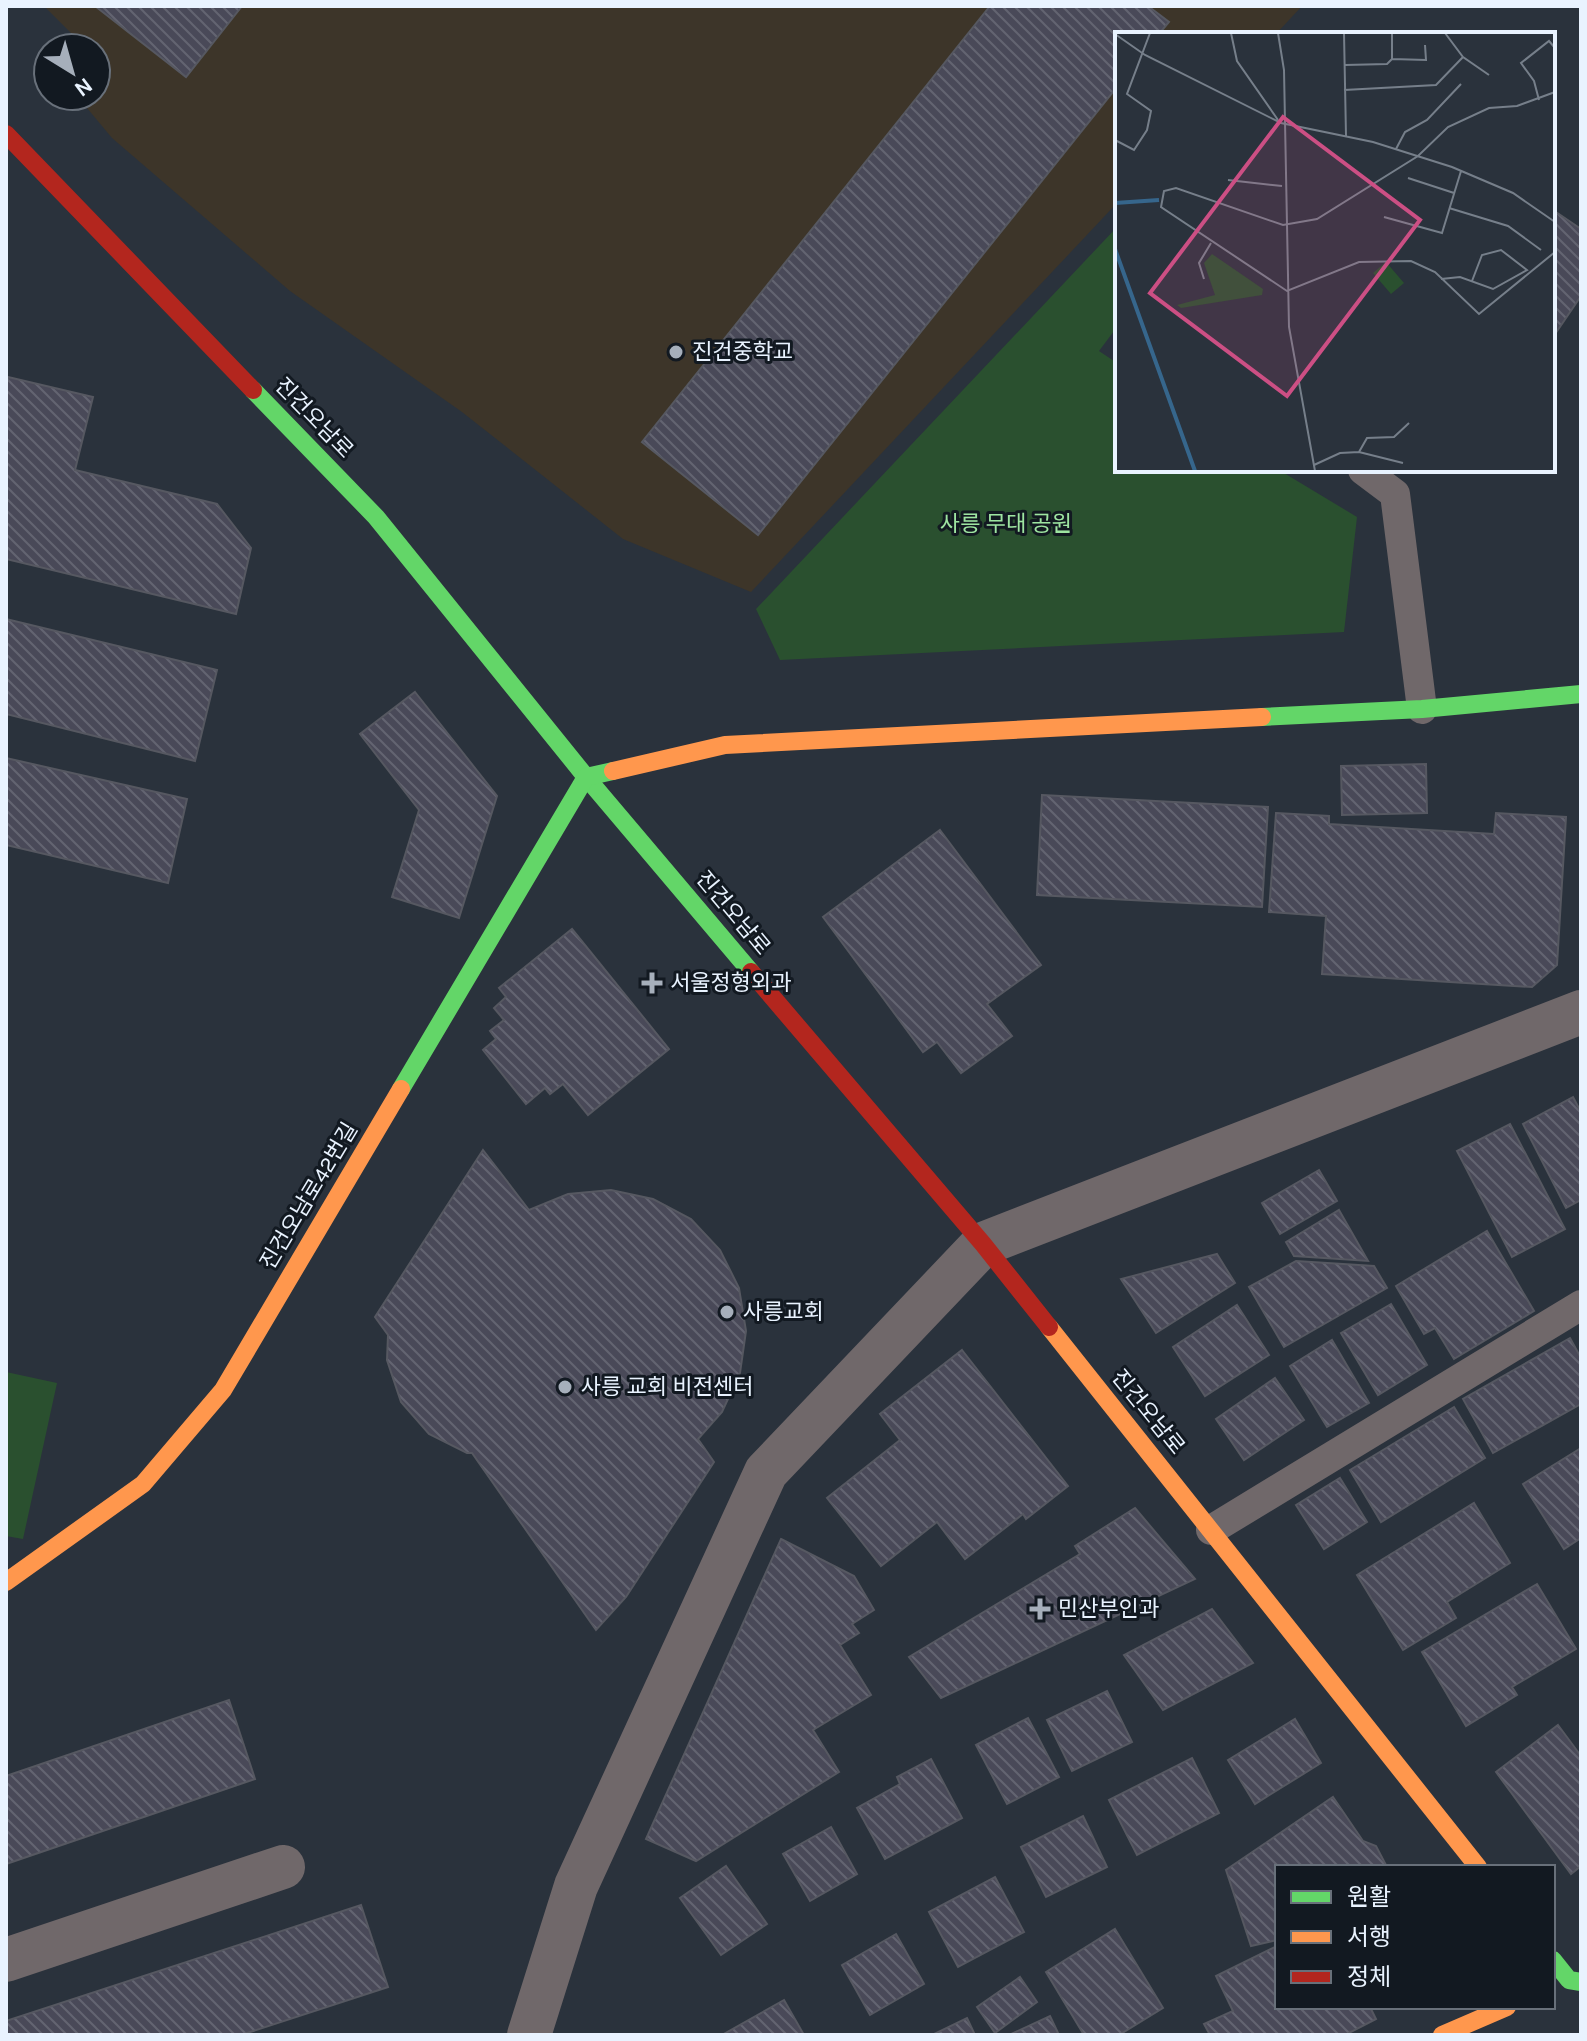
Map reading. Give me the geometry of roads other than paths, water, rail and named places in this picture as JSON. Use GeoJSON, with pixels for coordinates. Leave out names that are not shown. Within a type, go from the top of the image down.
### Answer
{"type":"FeatureCollection","features":[{"type":"Feature","properties":{"kind":"street","name":"진건오남로"},"geometry":{"type":"LineString","coordinates":[[6,134],[376,517],[586,777],[983,1244],[1476,1865]]}},
{"type":"Feature","properties":{"kind":"street"},"geometry":{"type":"LineString","coordinates":[[586,777],[725,745],[1422,709],[1581,694]]}},
{"type":"Feature","properties":{"kind":"street","name":"진건오남로42번길"},"geometry":{"type":"LineString","coordinates":[[6,1582],[143,1484],[223,1390],[586,777]]}},
{"type":"Feature","properties":{"kind":"street"},"geometry":{"type":"LineString","coordinates":[[529,2035],[576,1886],[766,1472],[983,1244],[1581,1012]]}},
{"type":"Feature","properties":{"kind":"street"},"geometry":{"type":"LineString","coordinates":[[6,1960],[283,1867]]}},
{"type":"Feature","properties":{"kind":"street"},"geometry":{"type":"LineString","coordinates":[[1442,2035],[1502,2009]]}},
{"type":"Feature","properties":{"kind":"lane"},"geometry":{"type":"LineString","coordinates":[[1366,472],[1395,494],[1422,709]]}},
{"type":"Feature","properties":{"kind":"lane"},"geometry":{"type":"LineString","coordinates":[[1211,1530],[1581,1305]]}},
{"type":"Feature","properties":{"kind":"place","name":"진건중학교"},"geometry":{"type":"Point","coordinates":[676,352]}},
{"type":"Feature","properties":{"kind":"place","name":"서울정형외과"},"geometry":{"type":"Point","coordinates":[652,983]}},
{"type":"Feature","properties":{"kind":"place","name":"사릉교회"},"geometry":{"type":"Point","coordinates":[727,1312]}},
{"type":"Feature","properties":{"kind":"place","name":"사릉 교회 비전센터"},"geometry":{"type":"Point","coordinates":[565,1387]}},
{"type":"Feature","properties":{"kind":"place","name":"민산부인과"},"geometry":{"type":"Point","coordinates":[1040,1609]}},
{"type":"Feature","properties":{"kind":"park label","name":"사릉 무대 공원"},"geometry":{"type":"Point","coordinates":[1006,524]}}]}
